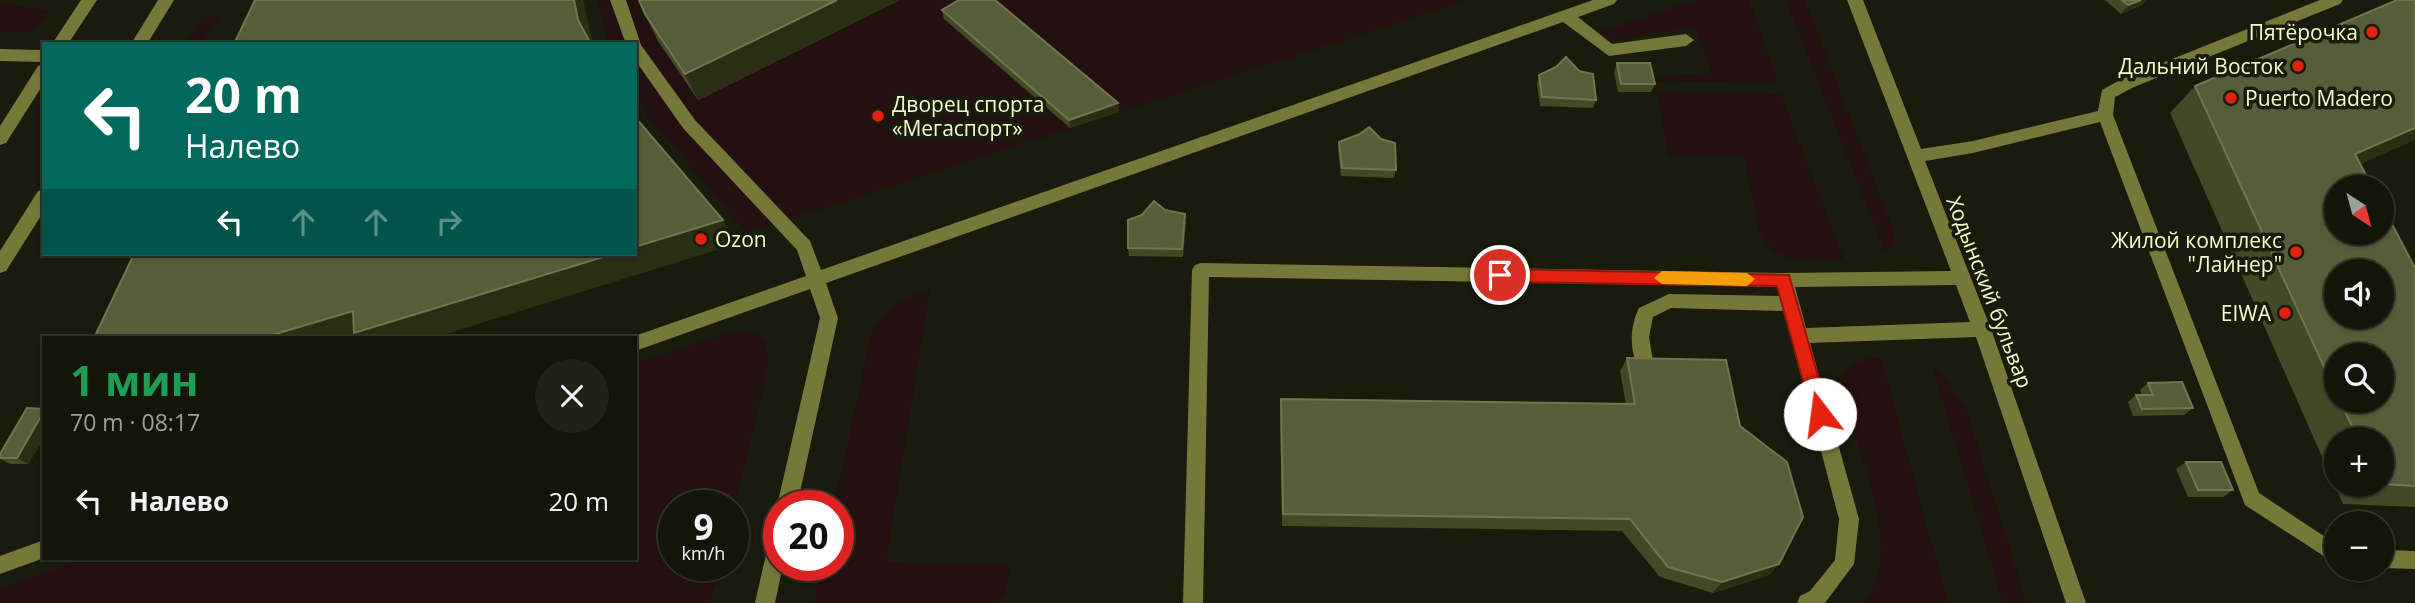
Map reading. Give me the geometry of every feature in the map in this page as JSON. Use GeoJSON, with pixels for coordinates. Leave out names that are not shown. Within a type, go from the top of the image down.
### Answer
{"type":"FeatureCollection","features":[{"type":"Feature","properties":{"kind":"street"},"geometry":{"type":"LineString","coordinates":[[61,42],[89,0]]}},
{"type":"Feature","properties":{"kind":"street"},"geometry":{"type":"LineString","coordinates":[[140,42],[166,0]]}},
{"type":"Feature","properties":{"kind":"street"},"geometry":{"type":"LineString","coordinates":[[618,0],[634,42]]}},
{"type":"Feature","properties":{"kind":"street"},"geometry":{"type":"LineString","coordinates":[[637,342],[1609,0]]}},
{"type":"Feature","properties":{"kind":"street","name":"Ходынский бульвар"},"geometry":{"type":"LineString","coordinates":[[1854,0],[1982,329],[2076,603]]}},
{"type":"Feature","properties":{"kind":"street"},"geometry":{"type":"LineString","coordinates":[[2324,547],[2252,499],[2105,115],[2108,94],[2128,83],[2335,0]]}},
{"type":"Feature","properties":{"kind":"street"},"geometry":{"type":"LineString","coordinates":[[1565,15],[1609,50],[1686,40]]}},
{"type":"Feature","properties":{"kind":"street"},"geometry":{"type":"LineString","coordinates":[[637,49],[689,124],[804,246],[829,318],[791,490]]}},
{"type":"Feature","properties":{"kind":"street"},"geometry":{"type":"LineString","coordinates":[[0,55],[42,56]]}},
{"type":"Feature","properties":{"kind":"street"},"geometry":{"type":"LineString","coordinates":[[0,139],[42,73]]}},
{"type":"Feature","properties":{"kind":"street"},"geometry":{"type":"LineString","coordinates":[[1915,156],[1973,147],[2105,115]]}},
{"type":"Feature","properties":{"kind":"street"},"geometry":{"type":"LineString","coordinates":[[0,266],[42,199]]}},
{"type":"Feature","properties":{"kind":"street"},"geometry":{"type":"LineString","coordinates":[[1193,603],[1201,270],[1784,280],[1961,278]]}},
{"type":"Feature","properties":{"kind":"street"},"geometry":{"type":"LineString","coordinates":[[1784,280],[1849,519],[1844,564],[1817,598],[1807,603]]}},
{"type":"Feature","properties":{"kind":"street"},"geometry":{"type":"LineString","coordinates":[[1644,361],[1640,337],[1645,313],[1669,300],[1791,304]]}},
{"type":"Feature","properties":{"kind":"street"},"geometry":{"type":"LineString","coordinates":[[1799,336],[1982,329]]}},
{"type":"Feature","properties":{"kind":"street"},"geometry":{"type":"LineString","coordinates":[[0,565],[42,550]]}},
{"type":"Feature","properties":{"kind":"street"},"geometry":{"type":"LineString","coordinates":[[2394,559],[2415,560]]}},
{"type":"Feature","properties":{"kind":"street"},"geometry":{"type":"LineString","coordinates":[[765,603],[770,581]]}},
{"type":"Feature","properties":{"kind":"shaded area","name":"Дворец спорта «Мегаспорт»"},"geometry":{"type":"Polygon","coordinates":[[[598,0],[1468,0],[747,233],[650,120],[637,96],[637,42],[608,42],[598,0]]]}},
{"type":"Feature","properties":{"kind":"shaded area"},"geometry":{"type":"Polygon","coordinates":[[[1697,0],[1749,0],[1778,83],[1655,81],[1654,76],[1712,73],[1694,26],[1621,41],[1600,32],[1697,0]]]}},
{"type":"Feature","properties":{"kind":"shaded area"},"geometry":{"type":"Polygon","coordinates":[[[1786,0],[1804,0],[1806,3],[1892,226],[1894,240],[1885,252],[1786,0]]]}},
{"type":"Feature","properties":{"kind":"shaded area"},"geometry":{"type":"Polygon","coordinates":[[[0,4],[49,10],[32,33],[0,32],[0,4]]]}},
{"type":"Feature","properties":{"kind":"shaded area"},"geometry":{"type":"Polygon","coordinates":[[[203,16],[219,17],[203,42],[186,42],[203,16]]]}},
{"type":"Feature","properties":{"kind":"shaded area"},"geometry":{"type":"Polygon","coordinates":[[[1657,92],[1781,94],[1844,260],[1794,260],[1783,256],[1765,241],[1759,229],[1744,157],[1668,155],[1657,92]]]}},
{"type":"Feature","properties":{"kind":"shaded area"},"geometry":{"type":"Polygon","coordinates":[[[930,289],[886,562],[1010,565],[1007,587],[992,603],[814,603],[819,581],[854,581],[854,490],[837,490],[872,331],[883,315],[904,300],[930,289]]]}},
{"type":"Feature","properties":{"kind":"shaded area"},"geometry":{"type":"Polygon","coordinates":[[[741,329],[755,333],[765,343],[769,363],[738,490],[658,490],[658,581],[716,581],[711,603],[0,603],[0,588],[78,560],[637,560],[637,363],[741,329]]]}},
{"type":"Feature","properties":{"kind":"shaded area"},"geometry":{"type":"Polygon","coordinates":[[[1871,358],[1881,358],[1948,603],[1863,603],[1876,581],[1881,555],[1879,526],[1841,382],[1852,366],[1871,358]]]}},
{"type":"Feature","properties":{"kind":"shaded area"},"geometry":{"type":"Polygon","coordinates":[[[1932,366],[1949,383],[1966,409],[2027,603],[2003,603],[1932,366]]]}},
{"type":"Feature","properties":{"kind":"building"},"geometry":{"type":"Polygon","coordinates":[[[255,0],[574,0],[578,20],[590,42],[235,42],[255,0]]]}},
{"type":"Feature","properties":{"kind":"building"},"geometry":{"type":"Polygon","coordinates":[[[639,0],[837,0],[685,74],[645,14],[639,0]]]}},
{"type":"Feature","properties":{"kind":"building"},"geometry":{"type":"Polygon","coordinates":[[[959,0],[995,0],[1118,103],[1069,120],[942,10],[959,0]]]}},
{"type":"Feature","properties":{"kind":"building"},"geometry":{"type":"Polygon","coordinates":[[[2122,0],[2141,0],[2128,5],[2122,0]]]}},
{"type":"Feature","properties":{"kind":"building","name":"Жилой комплекс \"Лайнер\""},"geometry":{"type":"Polygon","coordinates":[[[2397,0],[2415,0],[2415,128],[2355,154],[2366,175],[2324,175],[2324,245],[2394,245],[2394,228],[2415,268],[2415,486],[2394,485],[2394,427],[2352,427],[2346,413],[2394,413],[2394,343],[2324,343],[2324,367],[2195,86],[2397,0]]]}},
{"type":"Feature","properties":{"kind":"building"},"geometry":{"type":"Polygon","coordinates":[[[1566,57],[1579,71],[1593,74],[1596,100],[1542,97],[1539,75],[1556,67],[1566,57]]]}},
{"type":"Feature","properties":{"kind":"building"},"geometry":{"type":"Polygon","coordinates":[[[1617,63],[1650,63],[1655,84],[1621,84],[1617,63]]]}},
{"type":"Feature","properties":{"kind":"building"},"geometry":{"type":"Polygon","coordinates":[[[637,119],[723,220],[637,246],[637,119]]]}},
{"type":"Feature","properties":{"kind":"building"},"geometry":{"type":"Polygon","coordinates":[[[1369,127],[1381,139],[1395,143],[1396,170],[1342,168],[1339,142],[1360,134],[1369,127]]]}},
{"type":"Feature","properties":{"kind":"building"},"geometry":{"type":"Polygon","coordinates":[[[1154,201],[1165,210],[1185,214],[1182,249],[1128,248],[1128,220],[1142,215],[1154,201]]]}},
{"type":"Feature","properties":{"kind":"building"},"geometry":{"type":"Polygon","coordinates":[[[133,256],[606,256],[354,333],[353,311],[269,336],[95,336],[133,256]]]}},
{"type":"Feature","properties":{"kind":"building"},"geometry":{"type":"Polygon","coordinates":[[[1627,358],[1726,360],[1740,426],[1787,462],[1803,517],[1779,564],[1722,582],[1668,567],[1630,519],[1283,514],[1281,399],[1635,404],[1627,358]]]}},
{"type":"Feature","properties":{"kind":"building"},"geometry":{"type":"Polygon","coordinates":[[[2182,382],[2193,408],[2142,409],[2136,395],[2153,395],[2148,383],[2182,382]]]}},
{"type":"Feature","properties":{"kind":"building"},"geometry":{"type":"Polygon","coordinates":[[[27,408],[42,409],[42,414],[17,458],[0,458],[27,408]]]}},
{"type":"Feature","properties":{"kind":"building"},"geometry":{"type":"Polygon","coordinates":[[[2186,462],[2221,462],[2233,490],[2198,490],[2186,462]]]}},
{"type":"Feature","properties":{"kind":"slow traffic"},"geometry":{"type":"LineString","coordinates":[[1662,278],[1747,279]]}},
{"type":"Feature","properties":{"kind":"place","name":"Пятёрочка"},"geometry":{"type":"Point","coordinates":[2372,32]}},
{"type":"Feature","properties":{"kind":"place","name":"Дальний Восток"},"geometry":{"type":"Point","coordinates":[2298,66]}},
{"type":"Feature","properties":{"kind":"place","name":"Puerto Madero"},"geometry":{"type":"Point","coordinates":[2231,98]}},
{"type":"Feature","properties":{"kind":"place","name":"Дворец спорта «Мегаспорт»"},"geometry":{"type":"Point","coordinates":[878,116]}},
{"type":"Feature","properties":{"kind":"place","name":"Ozon"},"geometry":{"type":"Point","coordinates":[701,239]}},
{"type":"Feature","properties":{"kind":"place","name":"Жилой комплекс \"Лайнер\""},"geometry":{"type":"Point","coordinates":[2296,252]}},
{"type":"Feature","properties":{"kind":"place","name":"EIWA"},"geometry":{"type":"Point","coordinates":[2285,313]}},
{"type":"Feature","properties":{"kind":"route"},"geometry":{"type":"LineString","coordinates":[[1500,275],[1784,280],[1820,414]]}}]}
